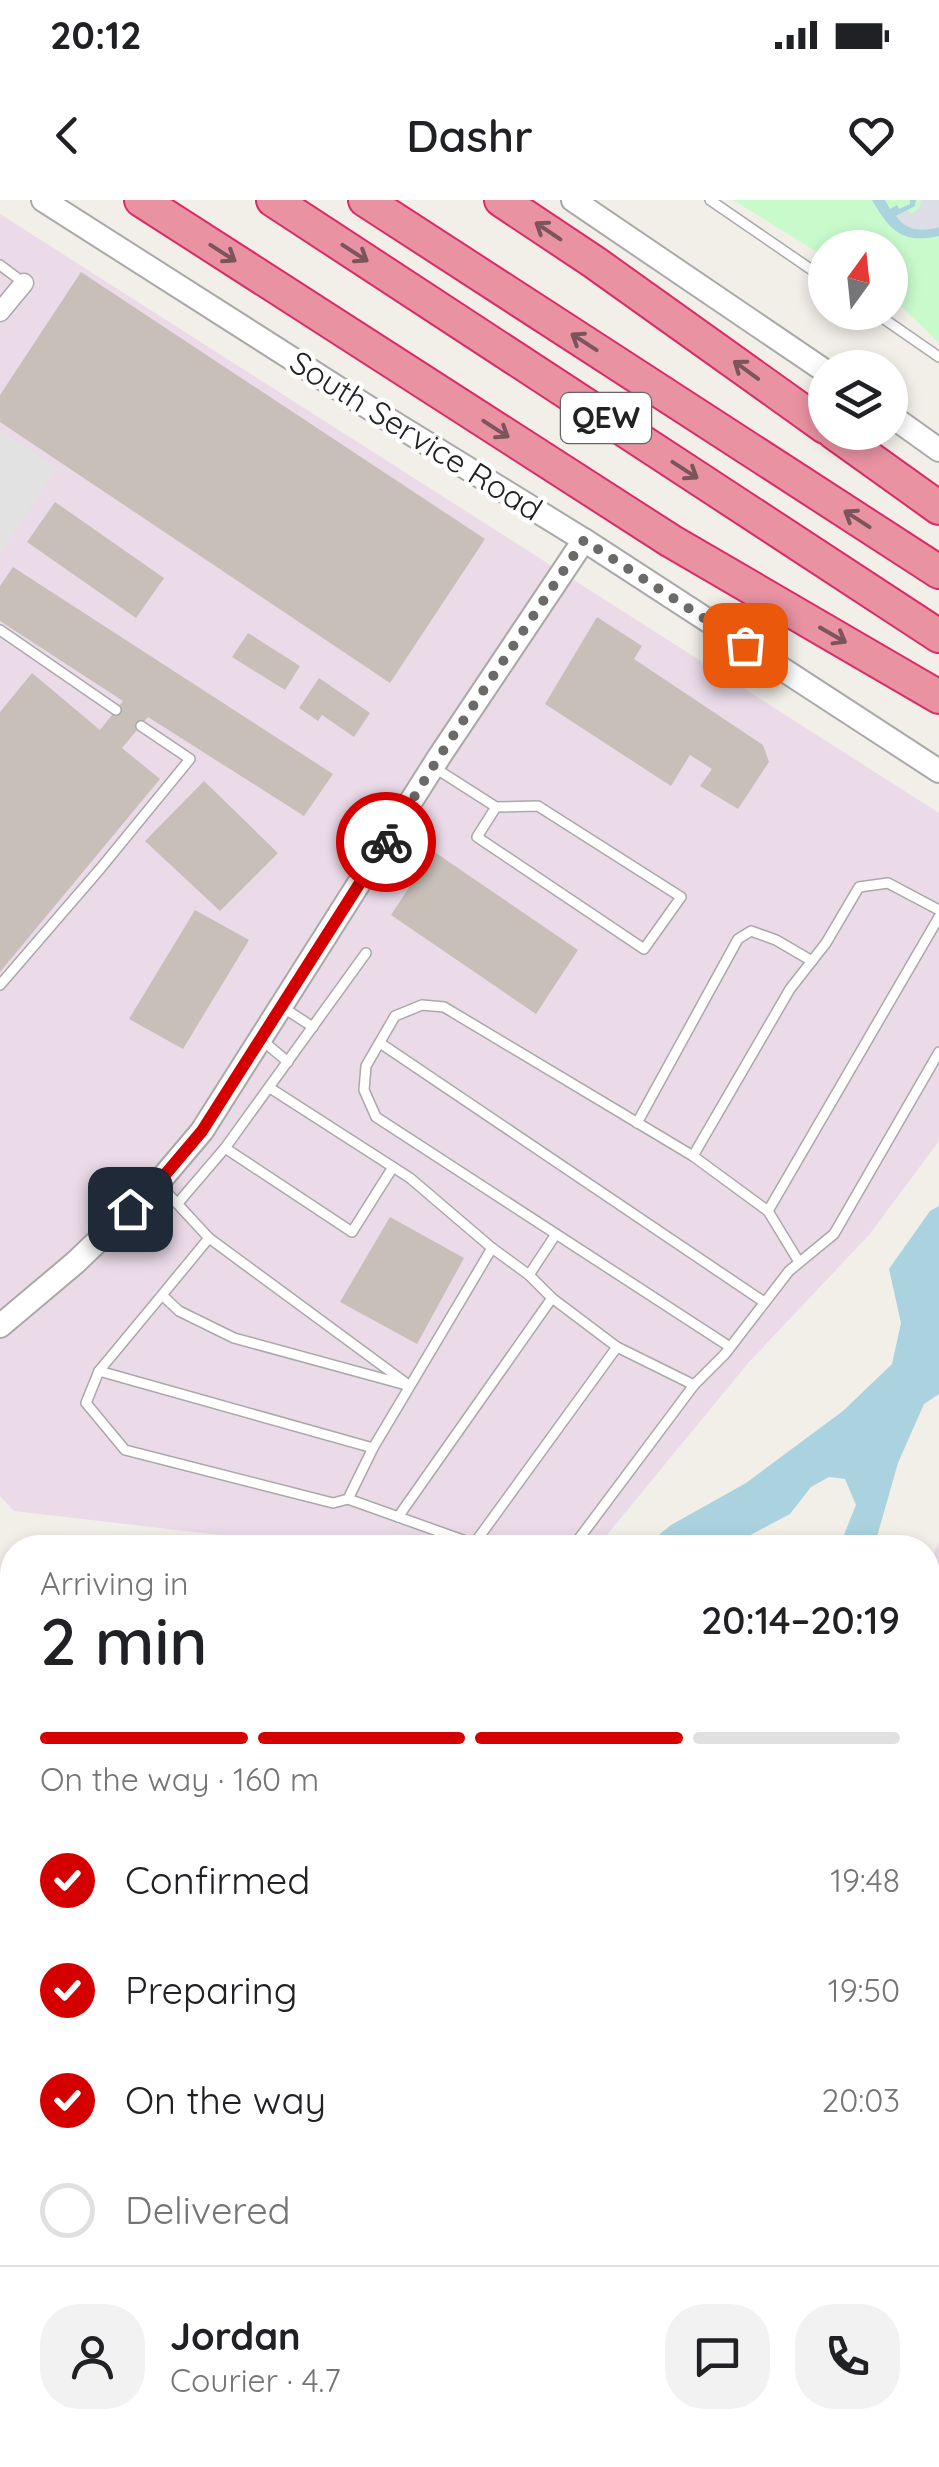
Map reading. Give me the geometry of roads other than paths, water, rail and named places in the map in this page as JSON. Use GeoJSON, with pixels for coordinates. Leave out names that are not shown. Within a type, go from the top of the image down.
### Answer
{"type":"FeatureCollection","features":[{"type":"Feature","properties":{"kind":"highway"},"geometry":{"type":"LineString","coordinates":[[141,200],[672,541],[939,698]]}},
{"type":"Feature","properties":{"kind":"highway","name":"QEW"},"geometry":{"type":"LineString","coordinates":[[273,200],[939,636]]}},
{"type":"Feature","properties":{"kind":"highway","name":"QEW"},"geometry":{"type":"LineString","coordinates":[[365,200],[939,572]]}},
{"type":"Feature","properties":{"kind":"highway"},"geometry":{"type":"LineString","coordinates":[[501,200],[808,415]]}},
{"type":"Feature","properties":{"kind":"highway"},"geometry":{"type":"LineString","coordinates":[[858,450],[939,508]]}},
{"type":"Feature","properties":{"kind":"street","name":"South Service Road"},"geometry":{"type":"LineString","coordinates":[[42,200],[584,540],[939,771]]}},
{"type":"Feature","properties":{"kind":"street"},"geometry":{"type":"LineString","coordinates":[[573,200],[808,359]]}},
{"type":"Feature","properties":{"kind":"street"},"geometry":{"type":"LineString","coordinates":[[0,312],[24,284]]}},
{"type":"Feature","properties":{"kind":"street"},"geometry":{"type":"LineString","coordinates":[[908,428],[939,450]]}},
{"type":"Feature","properties":{"kind":"street"},"geometry":{"type":"LineString","coordinates":[[0,1326],[76,1262],[158,1183],[202,1131],[433,766],[584,540]]}},
{"type":"Feature","properties":{"kind":"lane"},"geometry":{"type":"LineString","coordinates":[[710,200],[808,267]]}},
{"type":"Feature","properties":{"kind":"lane"},"geometry":{"type":"LineString","coordinates":[[0,265],[24,284]]}},
{"type":"Feature","properties":{"kind":"lane"},"geometry":{"type":"LineString","coordinates":[[900,330],[939,357]]}},
{"type":"Feature","properties":{"kind":"lane"},"geometry":{"type":"LineString","coordinates":[[0,630],[116,710]]}},
{"type":"Feature","properties":{"kind":"lane"},"geometry":{"type":"LineString","coordinates":[[0,985],[190,760],[141,726]]}},
{"type":"Feature","properties":{"kind":"lane"},"geometry":{"type":"LineString","coordinates":[[433,766],[496,807],[538,806],[681,898],[644,949],[478,837],[496,807]]}},
{"type":"Feature","properties":{"kind":"lane"},"geometry":{"type":"LineString","coordinates":[[692,1156],[790,989],[826,943],[859,887],[888,883],[939,913],[768,1211]]}},
{"type":"Feature","properties":{"kind":"lane"},"geometry":{"type":"LineString","coordinates":[[637,1123],[738,939],[751,932],[776,940],[812,961]]}},
{"type":"Feature","properties":{"kind":"lane"},"geometry":{"type":"LineString","coordinates":[[178,1202],[225,1148],[366,953]]}},
{"type":"Feature","properties":{"kind":"lane"},"geometry":{"type":"LineString","coordinates":[[730,1347],[376,1117],[364,1090],[366,1066],[395,1016],[422,1005],[444,1007],[692,1156],[768,1211],[800,1262]]}},
{"type":"Feature","properties":{"kind":"lane"},"geometry":{"type":"LineString","coordinates":[[281,1007],[313,1028]]}},
{"type":"Feature","properties":{"kind":"lane"},"geometry":{"type":"LineString","coordinates":[[261,1039],[288,1062]]}},
{"type":"Feature","properties":{"kind":"lane"},"geometry":{"type":"LineString","coordinates":[[380,1043],[764,1302]]}},
{"type":"Feature","properties":{"kind":"lane"},"geometry":{"type":"LineString","coordinates":[[582,1535],[694,1385],[730,1347],[789,1271],[834,1234],[939,1052]]}},
{"type":"Feature","properties":{"kind":"lane"},"geometry":{"type":"LineString","coordinates":[[270,1088],[410,1178],[552,1298],[617,1346],[694,1385]]}},
{"type":"Feature","properties":{"kind":"lane"},"geometry":{"type":"LineString","coordinates":[[225,1148],[352,1232],[393,1167]]}},
{"type":"Feature","properties":{"kind":"lane"},"geometry":{"type":"LineString","coordinates":[[158,1183],[209,1238],[410,1386]]}},
{"type":"Feature","properties":{"kind":"lane"},"geometry":{"type":"LineString","coordinates":[[528,1275],[556,1234]]}},
{"type":"Feature","properties":{"kind":"lane"},"geometry":{"type":"LineString","coordinates":[[209,1238],[99,1371],[86,1403],[125,1450],[333,1503],[348,1498],[448,1535]]}},
{"type":"Feature","properties":{"kind":"lane"},"geometry":{"type":"LineString","coordinates":[[348,1498],[492,1248]]}},
{"type":"Feature","properties":{"kind":"lane"},"geometry":{"type":"LineString","coordinates":[[162,1296],[180,1311],[234,1338],[410,1386]]}},
{"type":"Feature","properties":{"kind":"lane"},"geometry":{"type":"LineString","coordinates":[[398,1517],[552,1298]]}},
{"type":"Feature","properties":{"kind":"lane"},"geometry":{"type":"LineString","coordinates":[[487,1535],[617,1346]]}},
{"type":"Feature","properties":{"kind":"lane"},"geometry":{"type":"LineString","coordinates":[[99,1371],[374,1448]]}},
{"type":"Feature","properties":{"kind":"water"},"geometry":{"type":"Polygon","coordinates":[[[872,200],[885,200],[890,209],[897,205],[899,209],[916,200],[915,206],[896,216],[915,229],[939,227],[939,236],[908,236],[908,230],[894,230],[872,200]]]}},
{"type":"Feature","properties":{"kind":"water"},"geometry":{"type":"Polygon","coordinates":[[[939,1206],[939,1394],[924,1404],[898,1463],[877,1535],[844,1535],[856,1505],[845,1479],[829,1477],[811,1487],[790,1514],[751,1535],[659,1535],[746,1483],[843,1411],[892,1364],[901,1323],[889,1269],[930,1211],[939,1206]]]}}]}
